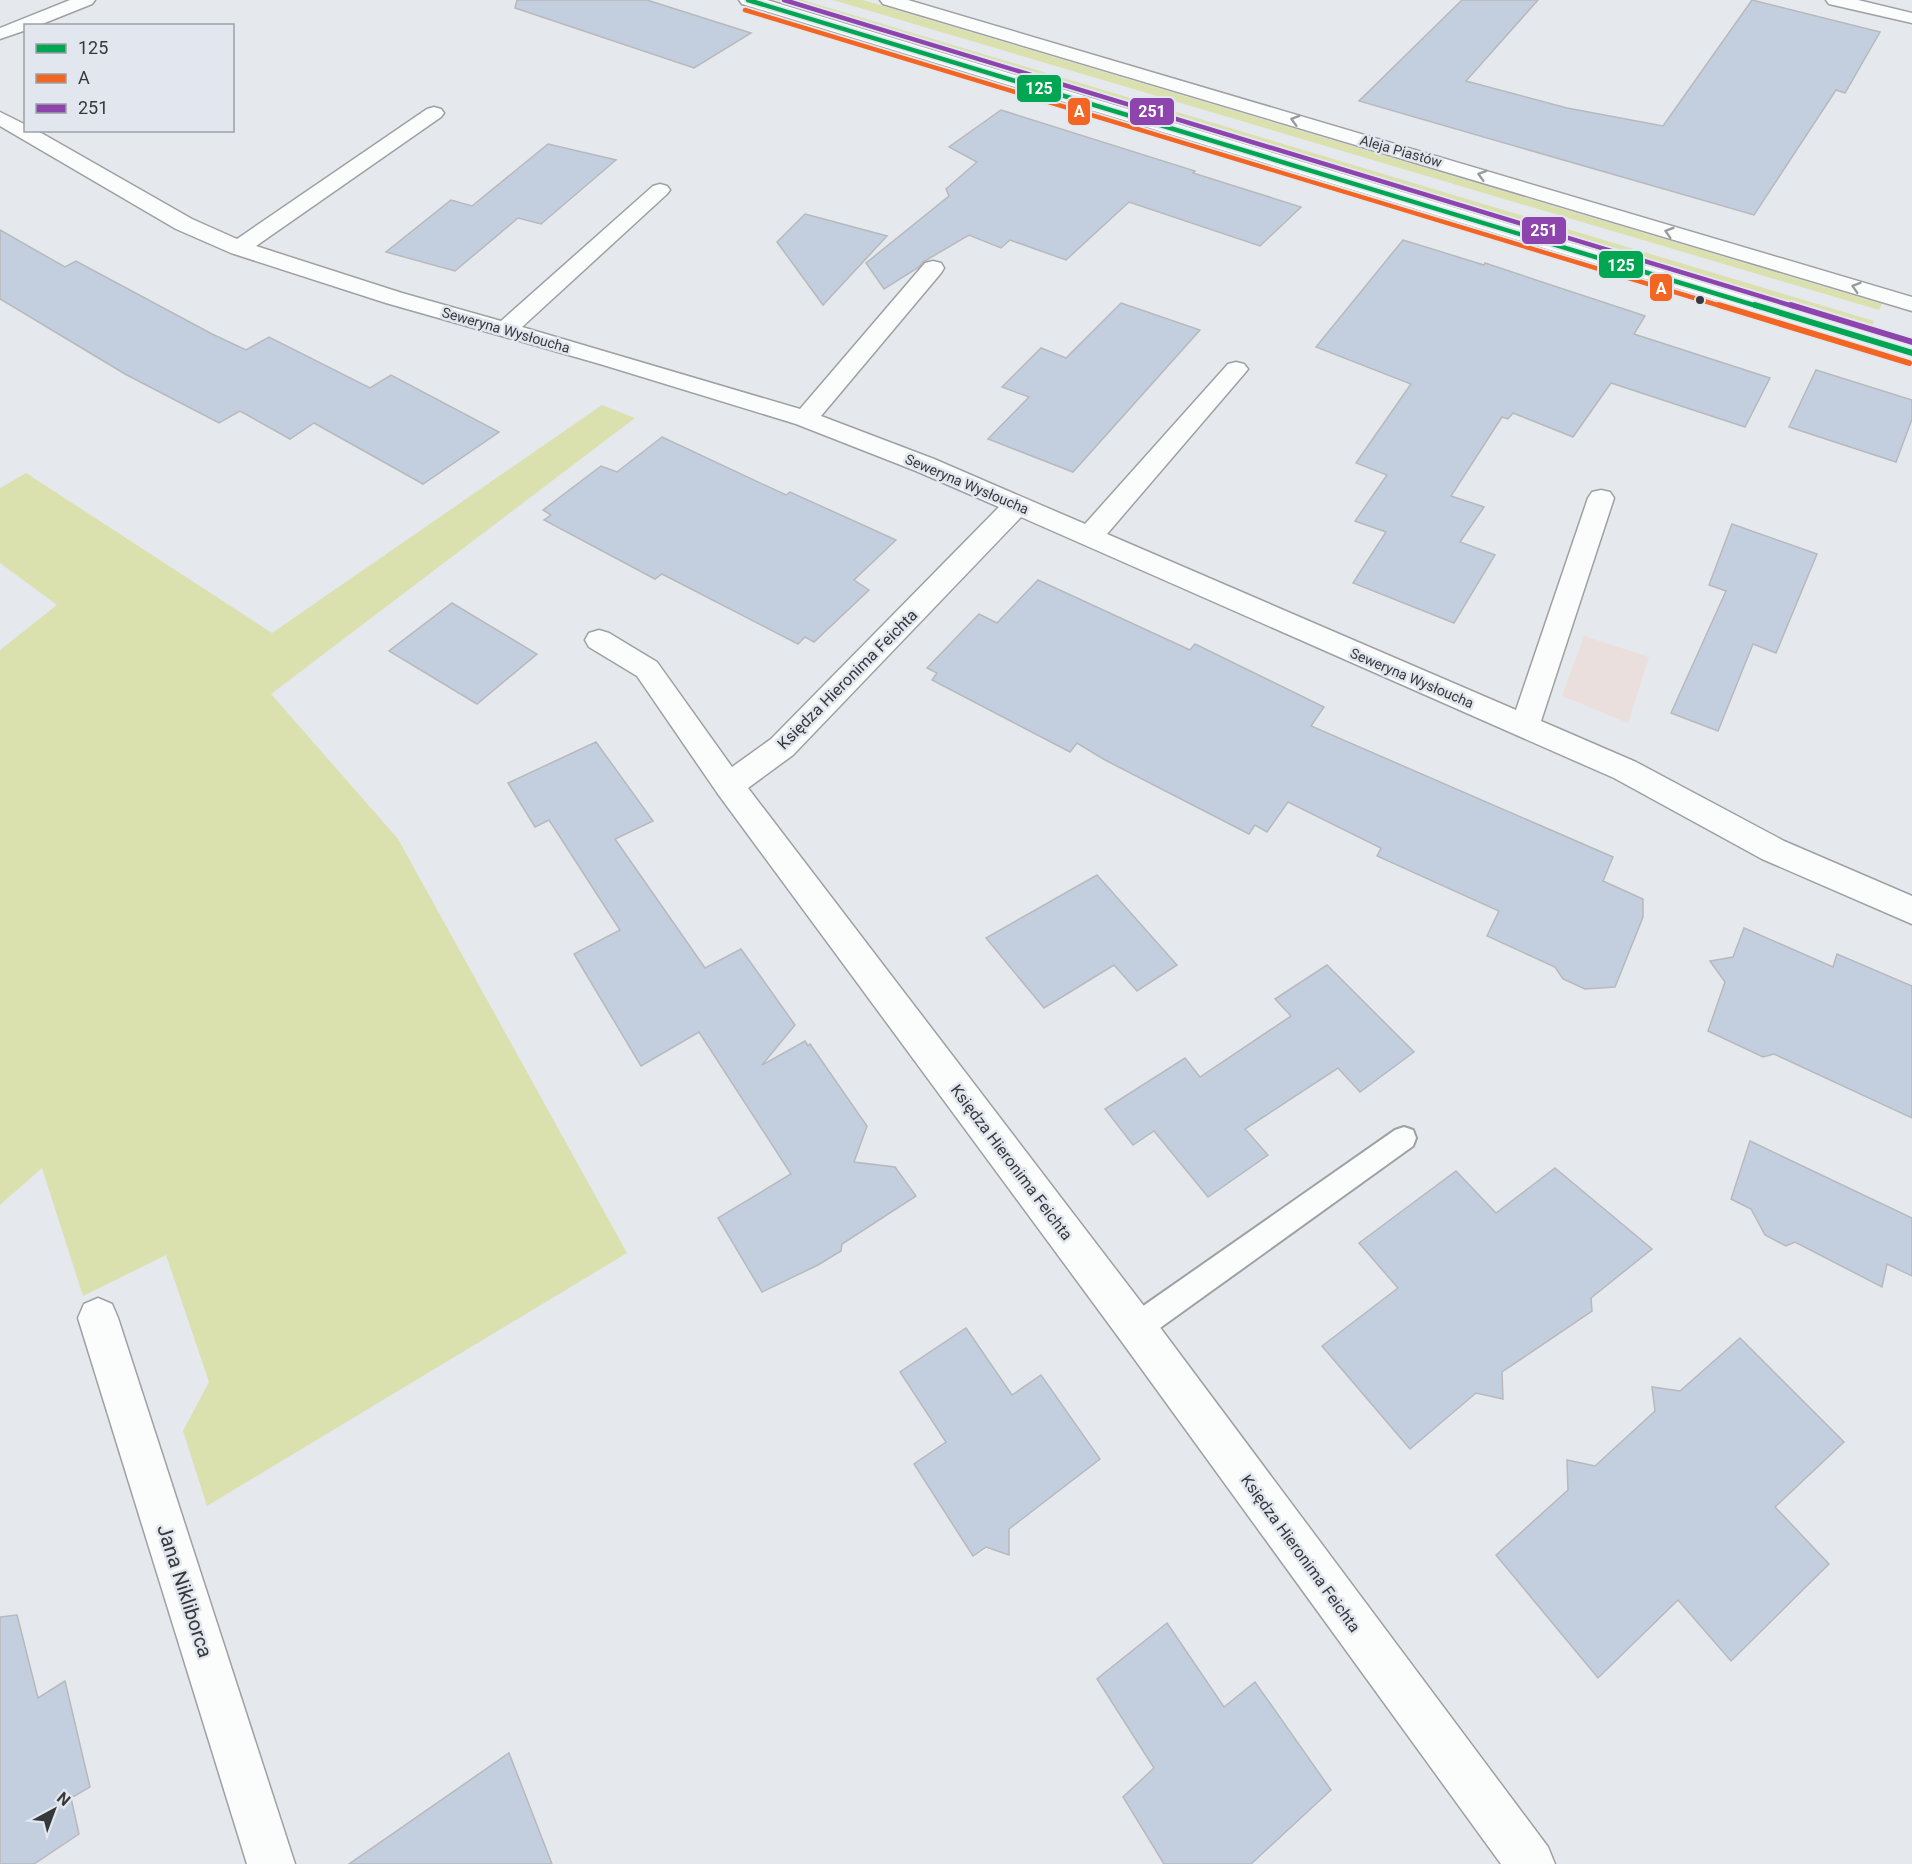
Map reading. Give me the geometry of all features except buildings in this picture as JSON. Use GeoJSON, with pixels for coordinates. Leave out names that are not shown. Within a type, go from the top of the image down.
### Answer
{"type":"FeatureCollection","features":[{"type":"Feature","properties":{"kind":"street"},"geometry":{"type":"LineString","coordinates":[[25,24],[86,0]]}},
{"type":"Feature","properties":{"kind":"street"},"geometry":{"type":"LineString","coordinates":[[748,0],[1912,353]]}},
{"type":"Feature","properties":{"kind":"street","name":"Aleja Piastów"},"geometry":{"type":"LineString","coordinates":[[889,0],[1912,304]]}},
{"type":"Feature","properties":{"kind":"street"},"geometry":{"type":"LineString","coordinates":[[1835,0],[1912,18]]}},
{"type":"Feature","properties":{"kind":"street"},"geometry":{"type":"LineString","coordinates":[[0,34],[24,25]]}},
{"type":"Feature","properties":{"kind":"street"},"geometry":{"type":"LineString","coordinates":[[238,248],[434,113]]}},
{"type":"Feature","properties":{"kind":"street","name":"Seweryna Wysłoucha"},"geometry":{"type":"LineString","coordinates":[[0,118],[24,132]]}},
{"type":"Feature","properties":{"kind":"street","name":"Seweryna Wysłoucha"},"geometry":{"type":"LineString","coordinates":[[24,132],[184,224],[238,248],[394,298],[506,329],[805,419],[925,465],[1625,770],[1773,850],[1912,910]]}},
{"type":"Feature","properties":{"kind":"street"},"geometry":{"type":"LineString","coordinates":[[506,329],[660,190]]}},
{"type":"Feature","properties":{"kind":"street"},"geometry":{"type":"LineString","coordinates":[[805,419],[933,268]]}},
{"type":"Feature","properties":{"kind":"street"},"geometry":{"type":"LineString","coordinates":[[1089,537],[1236,369]]}},
{"type":"Feature","properties":{"kind":"street"},"geometry":{"type":"LineString","coordinates":[[1525,726],[1601,498]]}},
{"type":"Feature","properties":{"kind":"street","name":"Księdza Hieronima Feichta"},"geometry":{"type":"LineString","coordinates":[[1017,505],[782,747],[729,786],[1136,1328],[1531,1864]]}},
{"type":"Feature","properties":{"kind":"street"},"geometry":{"type":"LineString","coordinates":[[598,640],[647,669],[729,786]]}},
{"type":"Feature","properties":{"kind":"street","name":"Jana Nikliborca"},"geometry":{"type":"LineString","coordinates":[[99,1318],[271,1864]]}},
{"type":"Feature","properties":{"kind":"lane"},"geometry":{"type":"LineString","coordinates":[[1136,1328],[1404,1138]]}},
{"type":"Feature","properties":{"kind":"shaded area"},"geometry":{"type":"Polygon","coordinates":[[[1584,636],[1649,657],[1628,723],[1562,696],[1584,636]]]}},
{"type":"Feature","properties":{"kind":"green space"},"geometry":{"type":"Polygon","coordinates":[[[775,0],[803,0],[1874,321],[1871,331],[775,0]]]}},
{"type":"Feature","properties":{"kind":"green space"},"geometry":{"type":"Polygon","coordinates":[[[833,0],[863,0],[1882,304],[1879,310],[833,0]]]}},
{"type":"Feature","properties":{"kind":"green space"},"geometry":{"type":"Polygon","coordinates":[[[602,405],[635,418],[271,694],[398,839],[627,1253],[207,1506],[183,1431],[209,1382],[166,1255],[83,1296],[42,1168],[0,1205],[0,650],[57,605],[0,563],[0,488],[26,473],[272,633],[602,405]]]}},
{"type":"Feature","properties":{"kind":"transit line","name":"125"},"geometry":{"type":"LineString","coordinates":[[748,0],[1912,353]]}},
{"type":"Feature","properties":{"kind":"transit line","name":"251"},"geometry":{"type":"LineString","coordinates":[[784,0],[1912,342]]}},
{"type":"Feature","properties":{"kind":"transit line","name":"A"},"geometry":{"type":"LineString","coordinates":[[745,10],[1909,363]]}}]}
